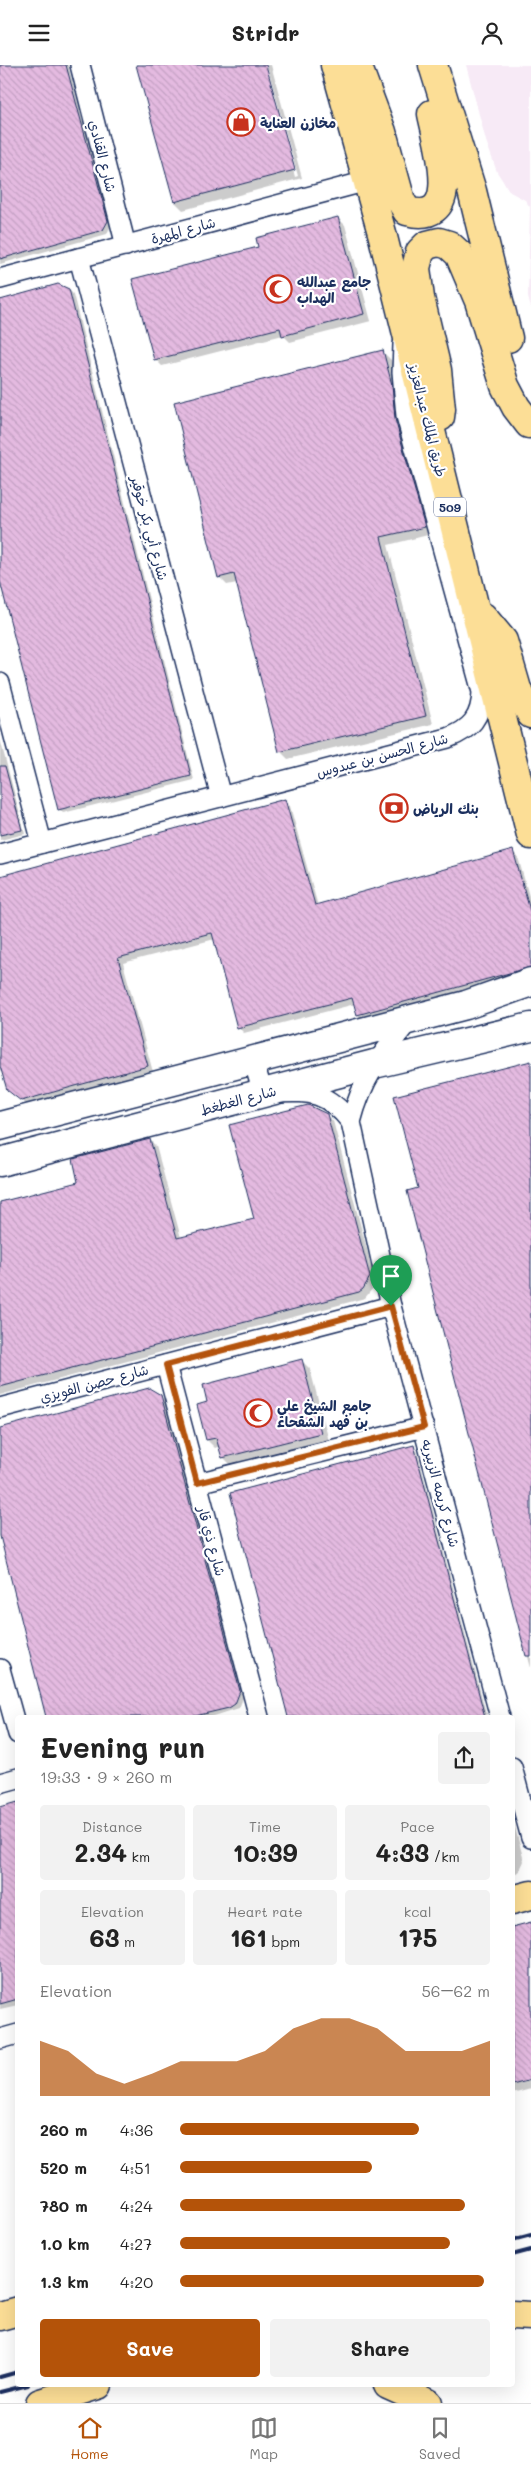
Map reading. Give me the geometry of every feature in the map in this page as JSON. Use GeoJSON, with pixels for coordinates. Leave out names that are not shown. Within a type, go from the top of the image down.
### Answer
{"type":"FeatureCollection","features":[{"type":"Feature","properties":{"kind":"main road","name":"طريق الملك عبدالعزيز"},"geometry":{"type":"LineString","coordinates":[[335,65],[403,318],[531,835]]}},
{"type":"Feature","properties":{"kind":"main road"},"geometry":{"type":"LineString","coordinates":[[357,65],[382,132],[401,201],[407,211],[420,215],[433,211],[444,198],[444,179],[421,65]]}},
{"type":"Feature","properties":{"kind":"main road","name":"509"},"geometry":{"type":"LineString","coordinates":[[433,65],[472,191],[530,427]]}},
{"type":"Feature","properties":{"kind":"main road","name":"509"},"geometry":{"type":"LineString","coordinates":[[435,446],[441,409],[437,370],[420,298],[416,268],[420,252],[427,245],[439,242],[449,245],[460,254],[479,301],[505,386],[516,407],[530,427]]}},
{"type":"Feature","properties":{"kind":"main road"},"geometry":{"type":"LineString","coordinates":[[474,606],[503,641],[517,689],[531,714]]}},
{"type":"Feature","properties":{"kind":"main road"},"geometry":{"type":"LineString","coordinates":[[515,1899],[531,1895]]}},
{"type":"Feature","properties":{"kind":"main road"},"geometry":{"type":"LineString","coordinates":[[0,2316],[15,2312]]}},
{"type":"Feature","properties":{"kind":"main road"},"geometry":{"type":"LineString","coordinates":[[515,2315],[531,2316]]}},
{"type":"Feature","properties":{"kind":"main road"},"geometry":{"type":"LineString","coordinates":[[40,2403],[92,2387]]}},
{"type":"Feature","properties":{"kind":"main road"},"geometry":{"type":"LineString","coordinates":[[392,2387],[428,2403]]}},
{"type":"Feature","properties":{"kind":"street","name":"شارع القنادي"},"geometry":{"type":"LineString","coordinates":[[80,65],[126,246]]}},
{"type":"Feature","properties":{"kind":"street","name":"شارع المهرة"},"geometry":{"type":"LineString","coordinates":[[0,279],[367,181]]}},
{"type":"Feature","properties":{"kind":"street","name":"شارع أبي بكر خوقير"},"geometry":{"type":"LineString","coordinates":[[79,258],[221,797]]}},
{"type":"Feature","properties":{"kind":"street","name":"شارع الحسن بن عبدوس"},"geometry":{"type":"LineString","coordinates":[[0,854],[448,738],[464,732],[470,725],[480,710],[482,692],[406,416],[402,372],[403,318]]}},
{"type":"Feature","properties":{"kind":"street"},"geometry":{"type":"LineString","coordinates":[[0,683],[42,843]]}},
{"type":"Feature","properties":{"kind":"street"},"geometry":{"type":"LineString","coordinates":[[0,1126],[466,1005],[531,982]]}},
{"type":"Feature","properties":{"kind":"street"},"geometry":{"type":"LineString","coordinates":[[466,1005],[479,1011],[483,1017],[484,1030],[476,1040]]}},
{"type":"Feature","properties":{"kind":"street","name":"شارع كريمه الزبيريه"},"geometry":{"type":"LineString","coordinates":[[411,1018],[374,1064],[360,1089],[351,1121],[391,1306],[499,1715]]}},
{"type":"Feature","properties":{"kind":"street","name":"شارع الغطغط"},"geometry":{"type":"LineString","coordinates":[[0,1162],[374,1064],[531,1027]]}},
{"type":"Feature","properties":{"kind":"street"},"geometry":{"type":"LineString","coordinates":[[253,1060],[263,1093],[313,1093],[330,1099],[351,1121]]}},
{"type":"Feature","properties":{"kind":"street","name":"شارع حصن الفويزي"},"geometry":{"type":"LineString","coordinates":[[0,1408],[391,1306]]}},
{"type":"Feature","properties":{"kind":"street","name":"شارع ذي قار"},"geometry":{"type":"LineString","coordinates":[[166,1365],[255,1715]]}},
{"type":"Feature","properties":{"kind":"street"},"geometry":{"type":"LineString","coordinates":[[197,1483],[424,1427]]}},
{"type":"Feature","properties":{"kind":"street"},"geometry":{"type":"LineString","coordinates":[[0,1669],[15,1723]]}},
{"type":"Feature","properties":{"kind":"street"},"geometry":{"type":"LineString","coordinates":[[515,1778],[531,1838]]}},
{"type":"Feature","properties":{"kind":"street"},"geometry":{"type":"LineString","coordinates":[[0,1783],[15,1780]]}},
{"type":"Feature","properties":{"kind":"street"},"geometry":{"type":"LineString","coordinates":[[0,2039],[15,2036]]}},
{"type":"Feature","properties":{"kind":"shaded area"},"geometry":{"type":"Polygon","coordinates":[[[466,65],[531,65],[531,308],[528,297],[530,207],[525,200],[510,192],[497,172],[486,141],[466,65]]]}},
{"type":"Feature","properties":{"kind":"building"},"geometry":{"type":"Polygon","coordinates":[[[0,65],[66,65],[108,221],[103,230],[0,259],[0,65]]]}},
{"type":"Feature","properties":{"kind":"building"},"geometry":{"type":"Polygon","coordinates":[[[136,65],[266,65],[295,170],[174,202],[136,65]]]}},
{"type":"Feature","properties":{"kind":"building","name":"جامع عبدالله الهداب"},"geometry":{"type":"Polygon","coordinates":[[[338,217],[364,314],[282,336],[280,328],[154,360],[132,279],[258,247],[256,238],[338,217]]]}},
{"type":"Feature","properties":{"kind":"building"},"geometry":{"type":"Polygon","coordinates":[[[58,284],[69,289],[191,776],[58,810],[0,581],[0,300],[58,284]]]}},
{"type":"Feature","properties":{"kind":"building"},"geometry":{"type":"Polygon","coordinates":[[[383,350],[392,385],[395,419],[425,527],[381,537],[426,716],[279,752],[234,574],[218,578],[174,402],[383,350]]]}},
{"type":"Feature","properties":{"kind":"building"},"geometry":{"type":"Polygon","coordinates":[[[0,766],[5,766],[22,830],[0,835],[0,766]]]}},
{"type":"Feature","properties":{"kind":"building"},"geometry":{"type":"Polygon","coordinates":[[[285,799],[315,905],[513,850],[531,914],[531,967],[357,1015],[352,998],[237,1028],[212,933],[207,934],[118,958],[148,1066],[21,1101],[7,1090],[0,1066],[0,876],[285,799]]]}},
{"type":"Feature","properties":{"kind":"building"},"geometry":{"type":"Polygon","coordinates":[[[531,1061],[531,1656],[526,1656],[407,1191],[418,1188],[394,1096],[531,1061]]]}},
{"type":"Feature","properties":{"kind":"building"},"geometry":{"type":"Polygon","coordinates":[[[308,1105],[327,1114],[370,1277],[363,1289],[359,1292],[0,1387],[0,1202],[78,1182],[73,1159],[150,1139],[177,1238],[254,1219],[229,1125],[308,1105]]]}},
{"type":"Feature","properties":{"kind":"building","name":"جامع الشيخ علي بن فهد الشقحاء"},"geometry":{"type":"Polygon","coordinates":[[[302,1359],[321,1433],[222,1458],[216,1438],[206,1440],[197,1405],[207,1402],[203,1385],[302,1359]]]}},
{"type":"Feature","properties":{"kind":"building"},"geometry":{"type":"Polygon","coordinates":[[[149,1388],[161,1395],[240,1691],[235,1704],[229,1708],[199,1715],[45,1715],[0,1536],[0,1428],[149,1388]]]}},
{"type":"Feature","properties":{"kind":"building"},"geometry":{"type":"Polygon","coordinates":[[[414,1445],[484,1715],[287,1715],[230,1493],[414,1445]]]}},
{"type":"Feature","properties":{"kind":"building"},"geometry":{"type":"Polygon","coordinates":[[[15,1803],[15,2000],[0,2004],[0,1807],[15,1803]]]}},
{"type":"Feature","properties":{"kind":"building"},"geometry":{"type":"Polygon","coordinates":[[[531,1922],[531,2080],[515,2084],[515,1926],[531,1922]]]}},
{"type":"Feature","properties":{"kind":"railway"},"geometry":{"type":"LineString","coordinates":[[515,2239],[531,2235]]}},
{"type":"Feature","properties":{"kind":"railway"},"geometry":{"type":"LineString","coordinates":[[515,2254],[531,2250]]}},
{"type":"Feature","properties":{"kind":"railway"},"geometry":{"type":"LineString","coordinates":[[0,2377],[15,2373]]}},
{"type":"Feature","properties":{"kind":"railway"},"geometry":{"type":"LineString","coordinates":[[0,2392],[20,2387]]}},
{"type":"Feature","properties":{"kind":"place","name":"مخازن العناية"},"geometry":{"type":"Point","coordinates":[241,122]}},
{"type":"Feature","properties":{"kind":"place","name":"جامع عبدالله الهداب"},"geometry":{"type":"Point","coordinates":[278,289]}},
{"type":"Feature","properties":{"kind":"place","name":"بنك الرياض"},"geometry":{"type":"Point","coordinates":[394,808]}},
{"type":"Feature","properties":{"kind":"place","name":"جامع الشيخ علي بن فهد الشقحاء"},"geometry":{"type":"Point","coordinates":[258,1413]}},
{"type":"Feature","properties":{"kind":"route"},"geometry":{"type":"LineString","coordinates":[[391,1306],[424,1427],[197,1483],[166,1365],[391,1306]]}}]}
